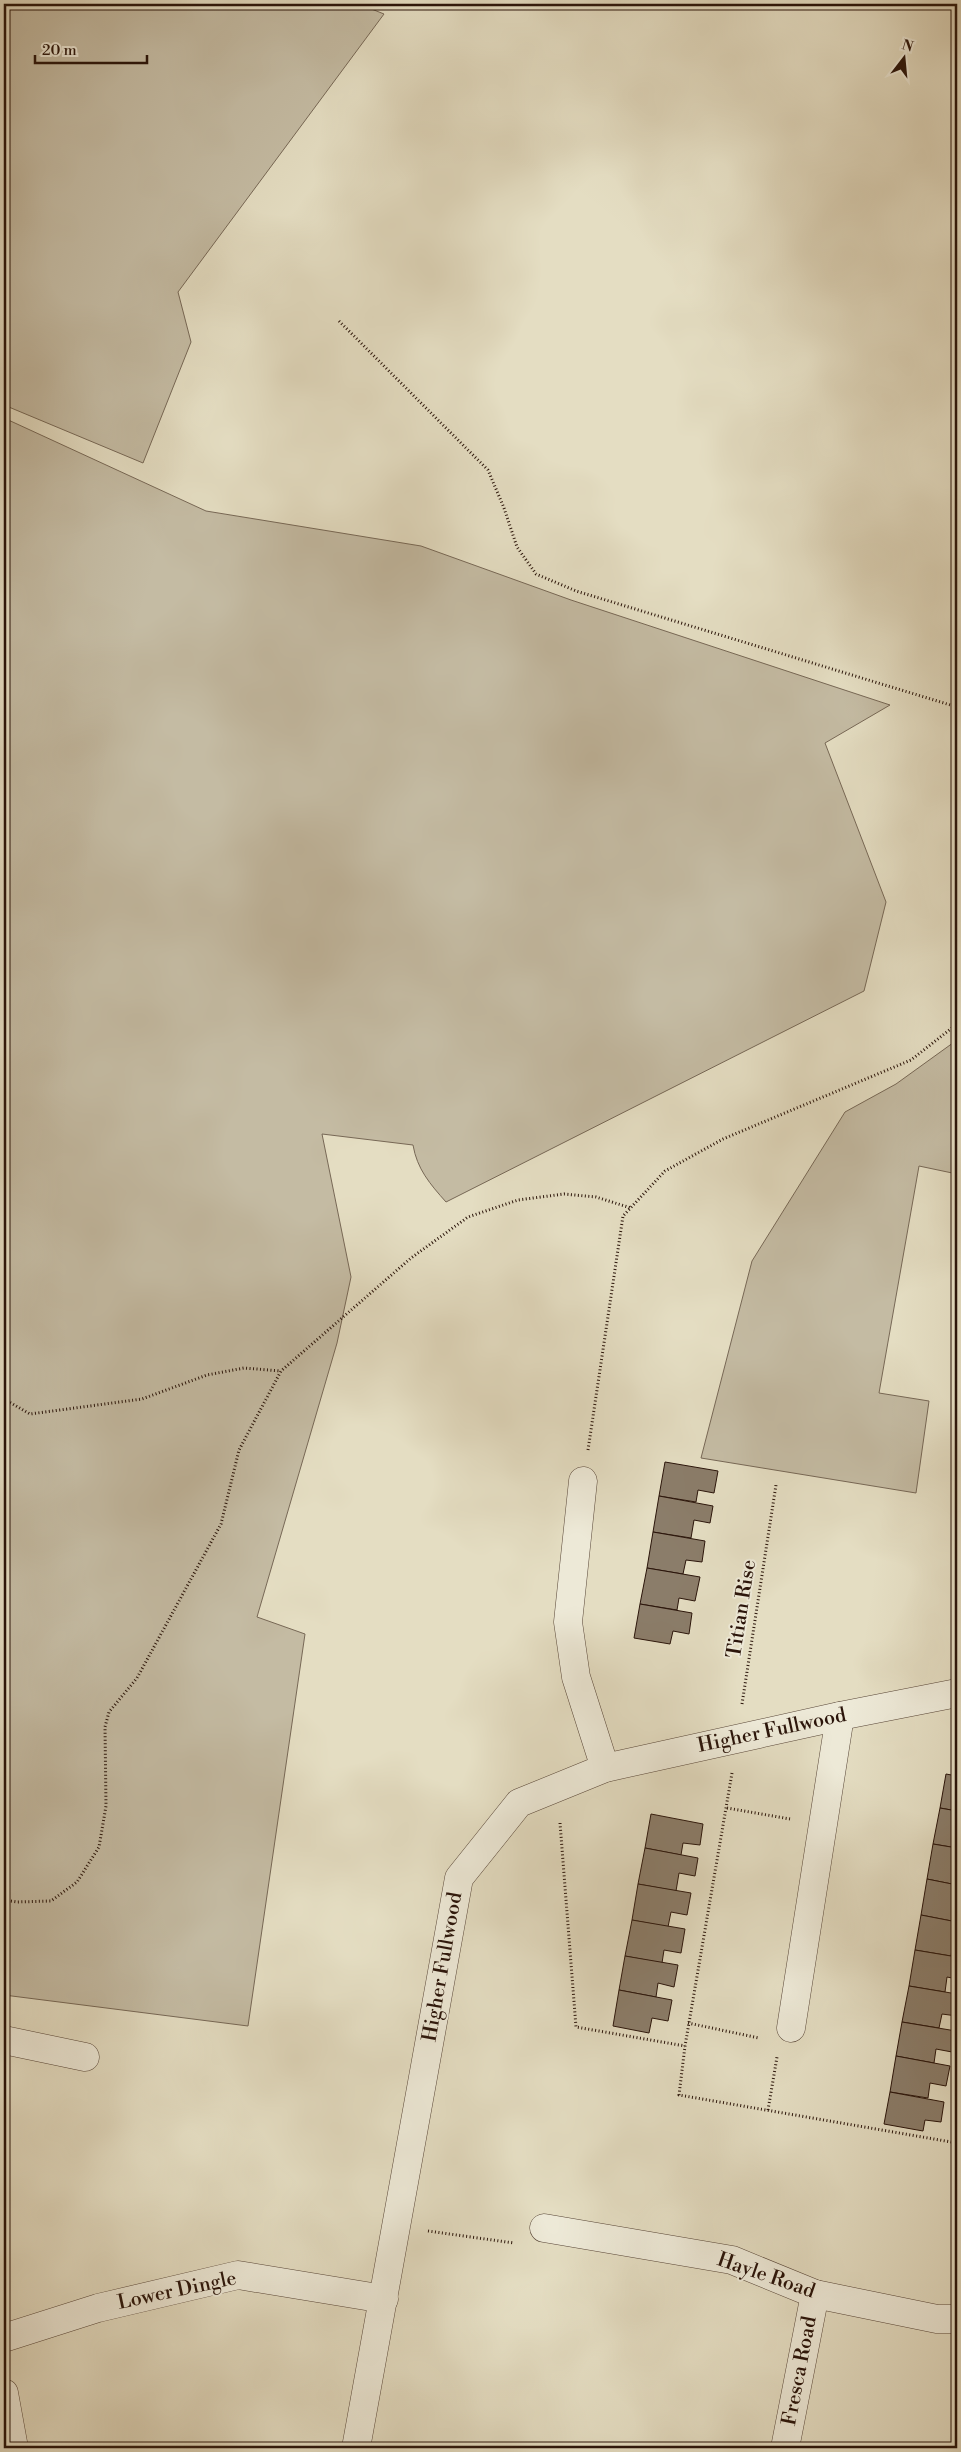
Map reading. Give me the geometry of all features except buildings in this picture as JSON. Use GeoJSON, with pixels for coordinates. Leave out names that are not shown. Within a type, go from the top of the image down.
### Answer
{"type":"FeatureCollection","features":[{"type":"Feature","properties":{"kind":"street"},"geometry":{"type":"LineString","coordinates":[[583,1481],[568,1622],[576,1677],[605,1768]]}},
{"type":"Feature","properties":{"kind":"street","name":"Higher Fullwood"},"geometry":{"type":"LineString","coordinates":[[356,2448],[459,1878],[519,1803],[605,1768],[840,1716],[957,1693]]}},
{"type":"Feature","properties":{"kind":"street"},"geometry":{"type":"LineString","coordinates":[[785,2035],[823,1824],[840,1716]]}},
{"type":"Feature","properties":{"kind":"street"},"geometry":{"type":"LineString","coordinates":[[4,2040],[85,2057]]}},
{"type":"Feature","properties":{"kind":"street","name":"Hayle Road"},"geometry":{"type":"LineString","coordinates":[[544,2228],[732,2260],[816,2294],[937,2319],[957,2319]]}},
{"type":"Feature","properties":{"kind":"street","name":"Lower Dingle"},"geometry":{"type":"LineString","coordinates":[[4,2338],[98,2308],[238,2275],[384,2300]]}},
{"type":"Feature","properties":{"kind":"street","name":"Fresca Road"},"geometry":{"type":"LineString","coordinates":[[784,2448],[816,2294]]}},
{"type":"Feature","properties":{"kind":"street"},"geometry":{"type":"LineString","coordinates":[[4,2393],[14,2448]]}},
{"type":"Feature","properties":{"kind":"path"},"geometry":{"type":"LineString","coordinates":[[338,321],[488,470],[504,508],[517,547],[536,574],[576,591],[957,707]]}},
{"type":"Feature","properties":{"kind":"path"},"geometry":{"type":"LineString","coordinates":[[583,1481],[623,1216],[665,1171],[723,1139],[911,1060],[957,1024]]}},
{"type":"Feature","properties":{"kind":"path"},"geometry":{"type":"LineString","coordinates":[[4,1900],[17,1902],[51,1901],[77,1882],[99,1847],[106,1806],[105,1727],[110,1712],[136,1678],[221,1524],[239,1450],[281,1372],[411,1258],[468,1218],[518,1200],[564,1194],[596,1197],[631,1208]]}},
{"type":"Feature","properties":{"kind":"path"},"geometry":{"type":"LineString","coordinates":[[4,1399],[30,1414],[142,1399],[207,1375],[244,1368],[281,1372]]}},
{"type":"Feature","properties":{"kind":"path","name":"Titian Rise"},"geometry":{"type":"LineString","coordinates":[[768,2110],[679,2095],[688,2023],[733,1774],[736,1739],[776,1485]]}},
{"type":"Feature","properties":{"kind":"path"},"geometry":{"type":"LineString","coordinates":[[557,1788],[576,2028],[685,2046]]}},
{"type":"Feature","properties":{"kind":"path"},"geometry":{"type":"LineString","coordinates":[[727,1808],[823,1824]]}},
{"type":"Feature","properties":{"kind":"path"},"geometry":{"type":"LineString","coordinates":[[688,2023],[785,2035],[768,2110],[957,2143]]}},
{"type":"Feature","properties":{"kind":"path"},"geometry":{"type":"LineString","coordinates":[[397,2226],[523,2245],[544,2228]]}},
{"type":"Feature","properties":{"kind":"shaded area"},"geometry":{"type":"Polygon","coordinates":[[[4,4],[359,4],[384,14],[178,292],[191,342],[143,463],[4,405],[4,4]]]}},
{"type":"Feature","properties":{"kind":"shaded area"},"geometry":{"type":"Polygon","coordinates":[[[4,418],[206,511],[421,546],[571,600],[890,705],[825,743],[886,902],[864,991],[446,1202],[421,1169],[413,1145],[322,1134],[351,1277],[337,1343],[257,1617],[305,1634],[248,2026],[4,1995],[4,418]]]}},
{"type":"Feature","properties":{"kind":"shaded area"},"geometry":{"type":"Polygon","coordinates":[[[957,1040],[957,1174],[919,1166],[879,1393],[929,1401],[916,1493],[701,1458],[752,1261],[845,1112],[896,1084],[957,1040]]]}}]}
